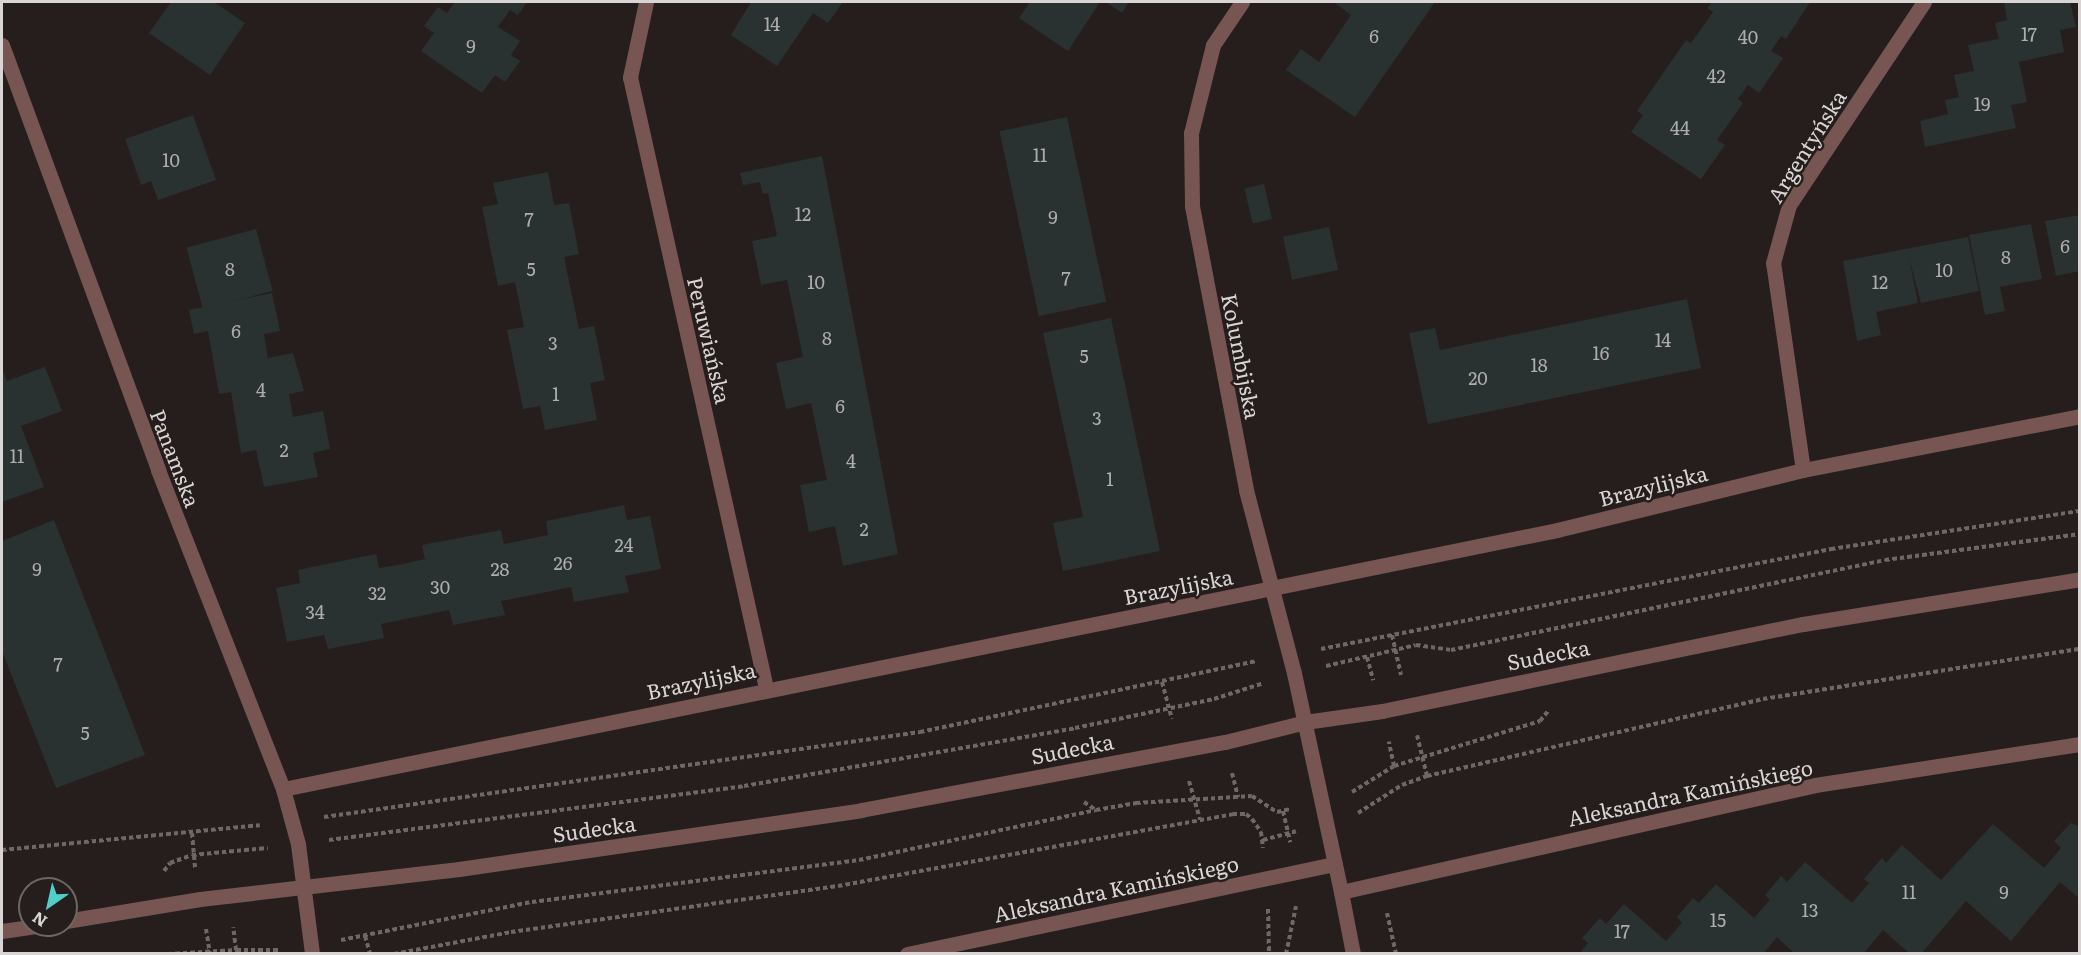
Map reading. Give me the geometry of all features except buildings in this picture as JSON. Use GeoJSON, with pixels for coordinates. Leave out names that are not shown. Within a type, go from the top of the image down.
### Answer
{"type":"FeatureCollection","features":[{"type":"Feature","properties":{"kind":"street","name":"Peruwiańska"},"geometry":{"type":"LineString","coordinates":[[646,2],[630,77],[766,688]]}},
{"type":"Feature","properties":{"kind":"street","name":"Kolumbijska"},"geometry":{"type":"LineString","coordinates":[[1242,2],[1213,45],[1191,133],[1192,206],[1246,490],[1305,722]]}},
{"type":"Feature","properties":{"kind":"street","name":"Argentyńska"},"geometry":{"type":"LineString","coordinates":[[1803,470],[1773,263],[1789,205],[1924,2]]}},
{"type":"Feature","properties":{"kind":"street","name":"Panamska"},"geometry":{"type":"LineString","coordinates":[[2,45],[153,459],[283,789],[298,844],[311,949]]}},
{"type":"Feature","properties":{"kind":"street","name":"Brazylijska"},"geometry":{"type":"LineString","coordinates":[[283,789],[766,688],[1557,530],[1803,470],[2079,416]]}},
{"type":"Feature","properties":{"kind":"street","name":"Sudecka"},"geometry":{"type":"LineString","coordinates":[[78,919],[136,909],[861,810],[1225,742],[1305,722],[1382,711],[1803,624],[2079,579]]}},
{"type":"Feature","properties":{"kind":"street"},"geometry":{"type":"LineString","coordinates":[[1305,722],[1353,954]]}},
{"type":"Feature","properties":{"kind":"street","name":"Aleksandra Kamińskiego"},"geometry":{"type":"LineString","coordinates":[[1341,892],[1815,785],[2079,744]]}},
{"type":"Feature","properties":{"kind":"street","name":"Aleksandra Kamińskiego"},"geometry":{"type":"LineString","coordinates":[[906,954],[1335,864]]}},
{"type":"Feature","properties":{"kind":"street"},"geometry":{"type":"LineString","coordinates":[[2,932],[18,929]]}},
{"type":"Feature","properties":{"kind":"path"},"geometry":{"type":"LineString","coordinates":[[2,850],[292,821],[920,732],[1288,654],[1831,549],[2079,511]]}},
{"type":"Feature","properties":{"kind":"path"},"geometry":{"type":"LineString","coordinates":[[136,909],[171,863],[192,855],[298,844],[756,784],[1074,728],[1214,699],[1294,674],[1416,645],[1451,650],[1885,560],[2079,534]]}},
{"type":"Feature","properties":{"kind":"path"},"geometry":{"type":"LineString","coordinates":[[1392,635],[1427,776]]}},
{"type":"Feature","properties":{"kind":"path"},"geometry":{"type":"LineString","coordinates":[[1262,840],[1348,818],[1402,785],[1427,776],[1763,699],[2079,649]]}},
{"type":"Feature","properties":{"kind":"path"},"geometry":{"type":"LineString","coordinates":[[1394,766],[1423,754],[1540,722],[1580,669]]}},
{"type":"Feature","properties":{"kind":"path"},"geometry":{"type":"LineString","coordinates":[[1043,775],[1096,810]]}},
{"type":"Feature","properties":{"kind":"path"},"geometry":{"type":"LineString","coordinates":[[236,950],[311,949],[532,902],[859,860],[1136,803],[1238,797]]}},
{"type":"Feature","properties":{"kind":"path"},"geometry":{"type":"LineString","coordinates":[[394,954],[511,932],[838,886],[1233,814],[1246,814],[1252,819],[1262,840],[1267,878],[1269,954]]}},
{"type":"Feature","properties":{"kind":"path"},"geometry":{"type":"LineString","coordinates":[[365,936],[370,954]]}}]}
